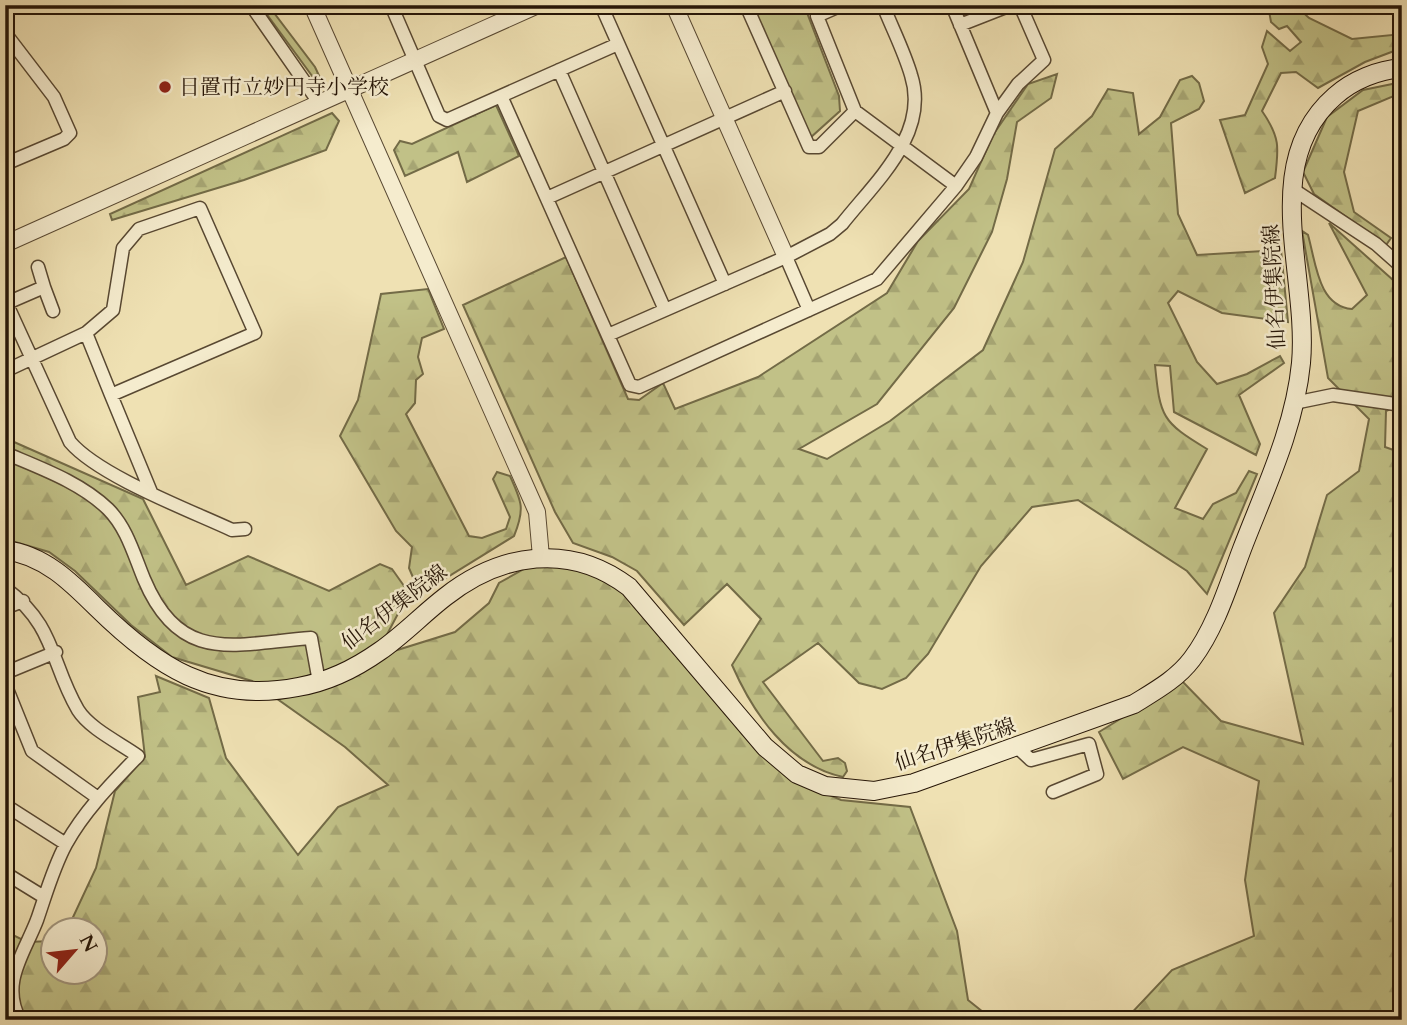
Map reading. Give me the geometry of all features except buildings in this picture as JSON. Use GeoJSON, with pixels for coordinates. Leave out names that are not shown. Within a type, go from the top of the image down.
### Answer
{"type":"FeatureCollection","features":[{"type":"Feature","properties":{"kind":"main road","name":"仙名伊集院線"},"geometry":{"type":"LineString","coordinates":[[5,550],[27,555],[56,570],[139,648],[197,681],[246,692],[276,691],[318,682],[380,651],[444,597],[476,576],[505,563],[541,557],[593,566],[629,587],[765,747],[797,774],[811,782],[857,791],[895,788],[1017,747],[1134,704],[1166,684],[1191,661],[1219,608],[1275,463],[1294,403],[1303,338],[1291,188],[1299,148],[1320,111],[1338,93],[1358,80],[1402,68]]}},
{"type":"Feature","properties":{"kind":"street"},"geometry":{"type":"LineString","coordinates":[[251,5],[320,104]]}},
{"type":"Feature","properties":{"kind":"street"},"geometry":{"type":"LineString","coordinates":[[312,5],[537,512],[541,557]]}},
{"type":"Feature","properties":{"kind":"street"},"geometry":{"type":"LineString","coordinates":[[391,5],[439,116],[447,120],[618,44]]}},
{"type":"Feature","properties":{"kind":"street"},"geometry":{"type":"LineString","coordinates":[[5,244],[538,5]]}},
{"type":"Feature","properties":{"kind":"street"},"geometry":{"type":"LineString","coordinates":[[601,5],[725,284]]}},
{"type":"Feature","properties":{"kind":"street"},"geometry":{"type":"LineString","coordinates":[[674,5],[809,310]]}},
{"type":"Feature","properties":{"kind":"street"},"geometry":{"type":"LineString","coordinates":[[747,5],[809,147],[819,147],[855,111]]}},
{"type":"Feature","properties":{"kind":"street"},"geometry":{"type":"LineString","coordinates":[[842,5],[817,16],[855,111],[956,187]]}},
{"type":"Feature","properties":{"kind":"street"},"geometry":{"type":"LineString","coordinates":[[608,335],[786,257],[830,234],[842,224],[902,146],[910,130],[915,93],[883,5]]}},
{"type":"Feature","properties":{"kind":"street"},"geometry":{"type":"LineString","coordinates":[[952,5],[997,113]]}},
{"type":"Feature","properties":{"kind":"street"},"geometry":{"type":"LineString","coordinates":[[960,25],[1011,5]]}},
{"type":"Feature","properties":{"kind":"street"},"geometry":{"type":"LineString","coordinates":[[501,96],[630,385],[639,387],[877,279],[956,187],[976,157],[997,113],[1018,84],[1044,60],[1020,5]]}},
{"type":"Feature","properties":{"kind":"street"},"geometry":{"type":"LineString","coordinates":[[5,33],[54,96],[70,133],[64,139],[5,164]]}},
{"type":"Feature","properties":{"kind":"street"},"geometry":{"type":"LineString","coordinates":[[559,70],[665,310]]}},
{"type":"Feature","properties":{"kind":"street"},"geometry":{"type":"LineString","coordinates":[[547,198],[785,91]]}},
{"type":"Feature","properties":{"kind":"street"},"geometry":{"type":"LineString","coordinates":[[1291,188],[1366,237],[1402,267]]}},
{"type":"Feature","properties":{"kind":"street"},"geometry":{"type":"LineString","coordinates":[[5,371],[86,333],[113,310],[123,248],[139,229],[200,208],[255,333],[111,395]]}},
{"type":"Feature","properties":{"kind":"street"},"geometry":{"type":"LineString","coordinates":[[37,267],[53,310]]}},
{"type":"Feature","properties":{"kind":"street"},"geometry":{"type":"LineString","coordinates":[[44,287],[6,301],[70,442],[81,454],[151,492],[232,530],[245,529]]}},
{"type":"Feature","properties":{"kind":"street"},"geometry":{"type":"LineString","coordinates":[[86,333],[151,492]]}},
{"type":"Feature","properties":{"kind":"street"},"geometry":{"type":"LineString","coordinates":[[1294,403],[1333,395],[1402,405]]}},
{"type":"Feature","properties":{"kind":"street"},"geometry":{"type":"LineString","coordinates":[[5,453],[59,477],[107,509],[123,528],[149,591],[162,611],[178,627],[198,640],[228,647],[310,638],[318,682]]}},
{"type":"Feature","properties":{"kind":"street"},"geometry":{"type":"LineString","coordinates":[[5,588],[23,601],[42,625],[78,709],[85,719],[138,756],[98,798],[66,844],[36,922],[20,951],[10,997],[20,1020]]}},
{"type":"Feature","properties":{"kind":"street"},"geometry":{"type":"LineString","coordinates":[[5,608],[23,601]]}},
{"type":"Feature","properties":{"kind":"street"},"geometry":{"type":"LineString","coordinates":[[5,673],[55,652]]}},
{"type":"Feature","properties":{"kind":"street"},"geometry":{"type":"LineString","coordinates":[[5,684],[32,751],[98,798]]}},
{"type":"Feature","properties":{"kind":"street"},"geometry":{"type":"LineString","coordinates":[[1017,747],[1031,761],[1089,744],[1097,774],[1053,792]]}},
{"type":"Feature","properties":{"kind":"street"},"geometry":{"type":"LineString","coordinates":[[5,805],[66,844]]}},
{"type":"Feature","properties":{"kind":"street"},"geometry":{"type":"LineString","coordinates":[[5,873],[44,897]]}},
{"type":"Feature","properties":{"kind":"green space"},"geometry":{"type":"Polygon","coordinates":[[[260,5],[268,5],[315,67],[324,86],[318,84],[260,5]]]}},
{"type":"Feature","properties":{"kind":"green space"},"geometry":{"type":"Polygon","coordinates":[[[751,5],[804,5],[839,96],[840,111],[810,138],[751,5]]]}},
{"type":"Feature","properties":{"kind":"green space"},"geometry":{"type":"Polygon","coordinates":[[[1268,5],[1295,5],[1309,18],[1352,39],[1402,34],[1402,48],[1365,62],[1318,88],[1296,72],[1281,73],[1262,111],[1277,143],[1275,178],[1245,193],[1220,120],[1245,115],[1268,64],[1262,47],[1267,31],[1290,51],[1301,42],[1287,26],[1279,29],[1271,22],[1268,5]]]}},
{"type":"Feature","properties":{"kind":"green space"},"geometry":{"type":"Polygon","coordinates":[[[1057,74],[1051,98],[1017,122],[1007,179],[992,232],[954,308],[877,404],[799,449],[827,459],[890,421],[983,350],[1023,262],[1055,149],[1092,116],[1108,89],[1133,93],[1139,134],[1160,117],[1180,80],[1192,76],[1199,83],[1204,101],[1199,109],[1171,123],[1178,214],[1197,255],[1281,250],[1288,322],[1222,313],[1178,291],[1168,303],[1197,362],[1217,384],[1247,374],[1280,356],[1284,363],[1239,395],[1260,444],[1256,455],[1174,412],[1170,366],[1155,365],[1159,396],[1166,416],[1181,432],[1207,449],[1175,508],[1203,519],[1213,504],[1236,493],[1249,471],[1257,474],[1207,594],[1187,571],[1078,500],[1032,507],[981,566],[928,654],[906,678],[882,689],[859,683],[818,643],[763,682],[823,761],[838,758],[845,763],[847,771],[843,777],[823,771],[789,749],[750,701],[732,665],[761,619],[727,584],[684,625],[637,571],[612,557],[573,543],[555,512],[463,305],[566,257],[628,399],[639,400],[663,383],[675,409],[758,377],[887,293],[918,241],[969,189],[993,135],[1028,84],[1057,74]]]}},
{"type":"Feature","properties":{"kind":"green space"},"geometry":{"type":"Polygon","coordinates":[[[1402,82],[1402,97],[1396,95],[1358,111],[1344,172],[1354,212],[1391,238],[1386,245],[1314,194],[1303,172],[1327,117],[1363,90],[1402,82]]]}},
{"type":"Feature","properties":{"kind":"green space"},"geometry":{"type":"Polygon","coordinates":[[[496,105],[519,156],[467,182],[458,152],[405,176],[394,150],[400,141],[412,144],[496,105]]]}},
{"type":"Feature","properties":{"kind":"green space"},"geometry":{"type":"Polygon","coordinates":[[[332,113],[339,121],[326,150],[244,180],[112,220],[110,214],[332,113]]]}},
{"type":"Feature","properties":{"kind":"green space"},"geometry":{"type":"Polygon","coordinates":[[[1329,223],[1402,288],[1402,404],[1386,411],[1385,447],[1402,453],[1402,1020],[1125,1020],[1172,970],[1254,936],[1245,880],[1259,781],[1183,747],[1123,779],[1099,732],[1182,681],[1221,721],[1303,744],[1274,613],[1305,567],[1327,495],[1359,471],[1369,419],[1328,378],[1302,231],[1308,235],[1320,281],[1332,300],[1352,309],[1367,295],[1329,223]]]}},
{"type":"Feature","properties":{"kind":"green space"},"geometry":{"type":"Polygon","coordinates":[[[428,289],[444,329],[422,338],[418,357],[423,374],[416,380],[415,403],[406,414],[469,536],[482,538],[506,529],[510,517],[493,479],[497,472],[510,476],[521,512],[514,536],[420,594],[409,568],[412,547],[396,531],[340,436],[358,400],[381,294],[428,289]]]}},
{"type":"Feature","properties":{"kind":"green space"},"geometry":{"type":"Polygon","coordinates":[[[5,438],[143,499],[186,585],[248,556],[329,591],[380,564],[392,569],[409,593],[384,640],[394,651],[455,632],[489,603],[499,583],[524,569],[550,563],[591,572],[624,590],[802,783],[841,800],[910,807],[957,931],[968,1000],[993,1020],[5,1020],[5,931],[27,942],[38,942],[38,986],[108,986],[108,916],[74,916],[96,868],[115,791],[145,757],[138,697],[160,692],[156,676],[209,698],[226,758],[298,855],[338,807],[388,785],[345,747],[252,681],[172,657],[131,625],[75,571],[49,552],[5,539],[5,438]]]}},
{"type":"Feature","properties":{"kind":"place","name":"日置市立妙円寺小学校"},"geometry":{"type":"Point","coordinates":[165,87]}}]}
